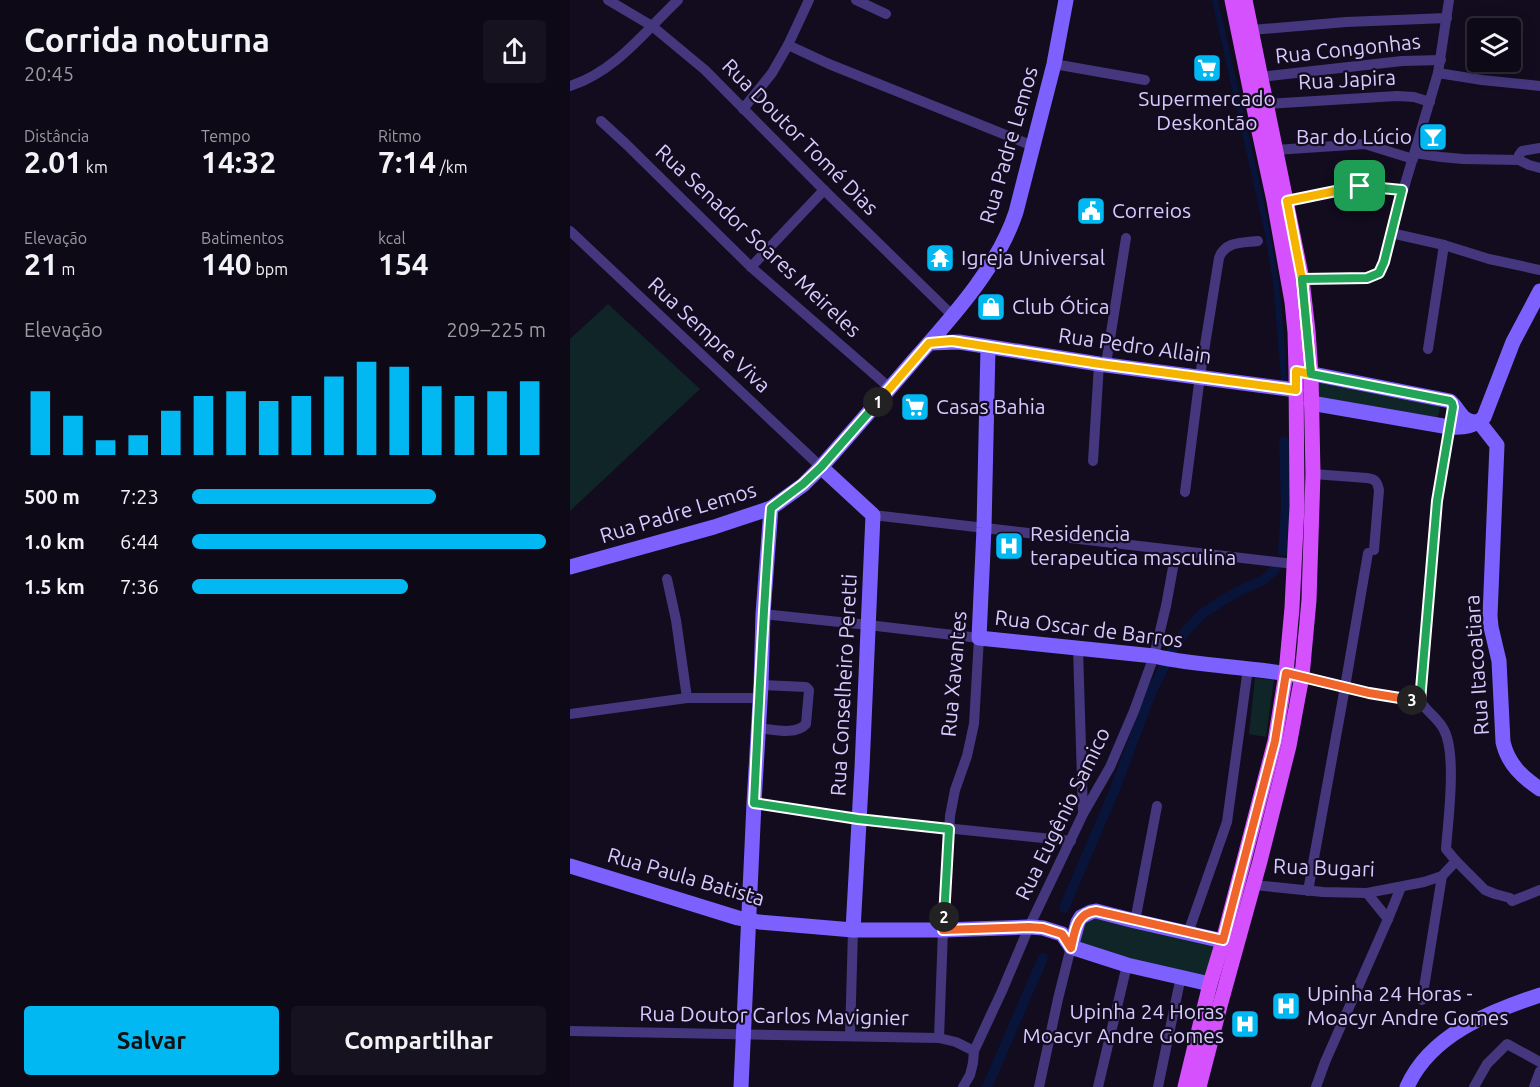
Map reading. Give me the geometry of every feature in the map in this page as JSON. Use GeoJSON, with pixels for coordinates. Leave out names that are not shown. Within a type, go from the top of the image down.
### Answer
{"type":"FeatureCollection","features":[{"type":"Feature","properties":{"kind":"main road"},"geometry":{"type":"LineString","coordinates":[[1232,0],[1283,249],[1295,332],[1304,372]]}},
{"type":"Feature","properties":{"kind":"main road"},"geometry":{"type":"LineString","coordinates":[[1197,1087],[1254,885],[1289,746],[1294,678],[1292,608],[1304,394],[1302,279],[1245,0]]}},
{"type":"Feature","properties":{"kind":"main road"},"geometry":{"type":"LineString","coordinates":[[1187,1087],[1210,984],[1294,678],[1309,600],[1313,474],[1304,394]]}},
{"type":"Feature","properties":{"kind":"street","name":"Rua Doutor Tomé Dias"},"geometry":{"type":"LineString","coordinates":[[608,0],[652,26],[705,70],[953,316]]}},
{"type":"Feature","properties":{"kind":"street"},"geometry":{"type":"LineString","coordinates":[[570,84],[594,77],[612,64],[639,41],[678,0]]}},
{"type":"Feature","properties":{"kind":"street"},"geometry":{"type":"LineString","coordinates":[[743,109],[772,73],[809,0]]}},
{"type":"Feature","properties":{"kind":"street"},"geometry":{"type":"LineString","coordinates":[[856,0],[886,14]]}},
{"type":"Feature","properties":{"kind":"street","name":"Rua Padre Lemos"},"geometry":{"type":"LineString","coordinates":[[572,563],[702,530],[771,508],[821,467],[968,298],[997,253],[1012,223],[1033,147],[1054,64],[1066,0]]}},
{"type":"Feature","properties":{"kind":"street"},"geometry":{"type":"LineString","coordinates":[[1239,0],[1292,251],[1298,286],[1304,370],[1301,369],[1290,252],[1247,57],[1239,0]]}},
{"type":"Feature","properties":{"kind":"street"},"geometry":{"type":"LineString","coordinates":[[1302,279],[1367,278],[1375,276],[1382,269],[1402,190],[1438,73],[1449,0]]}},
{"type":"Feature","properties":{"kind":"street"},"geometry":{"type":"LineString","coordinates":[[1251,30],[1346,22],[1447,18]]}},
{"type":"Feature","properties":{"kind":"street"},"geometry":{"type":"LineString","coordinates":[[788,45],[1033,147]]}},
{"type":"Feature","properties":{"kind":"street","name":"Rua Congonhas"},"geometry":{"type":"LineString","coordinates":[[1260,77],[1402,61],[1441,60]]}},
{"type":"Feature","properties":{"kind":"street"},"geometry":{"type":"LineString","coordinates":[[1054,64],[1145,80]]}},
{"type":"Feature","properties":{"kind":"street"},"geometry":{"type":"LineString","coordinates":[[1438,73],[1540,86]]}},
{"type":"Feature","properties":{"kind":"street","name":"Rua Japira"},"geometry":{"type":"LineString","coordinates":[[1266,104],[1397,96],[1414,97],[1430,102]]}},
{"type":"Feature","properties":{"kind":"street","name":"Rua Senador Soares Meireles"},"geometry":{"type":"LineString","coordinates":[[601,121],[751,267],[890,388]]}},
{"type":"Feature","properties":{"kind":"street"},"geometry":{"type":"LineString","coordinates":[[1275,150],[1365,144],[1414,156],[1519,160],[1540,168]]}},
{"type":"Feature","properties":{"kind":"street"},"geometry":{"type":"LineString","coordinates":[[1519,160],[1522,151],[1540,148]]}},
{"type":"Feature","properties":{"kind":"street"},"geometry":{"type":"LineString","coordinates":[[1287,201],[1360,186],[1402,190]]}},
{"type":"Feature","properties":{"kind":"street"},"geometry":{"type":"LineString","coordinates":[[751,267],[824,190]]}},
{"type":"Feature","properties":{"kind":"street","name":"Rua Sempre Viva"},"geometry":{"type":"LineString","coordinates":[[570,231],[821,467]]}},
{"type":"Feature","properties":{"kind":"street"},"geometry":{"type":"LineString","coordinates":[[1391,233],[1540,270]]}},
{"type":"Feature","properties":{"kind":"street"},"geometry":{"type":"LineString","coordinates":[[1093,461],[1103,364],[1126,237]]}},
{"type":"Feature","properties":{"kind":"street"},"geometry":{"type":"LineString","coordinates":[[1185,492],[1200,376],[1219,258],[1228,246],[1258,241]]}},
{"type":"Feature","properties":{"kind":"street"},"geometry":{"type":"LineString","coordinates":[[1428,349],[1444,246]]}},
{"type":"Feature","properties":{"kind":"street"},"geometry":{"type":"LineString","coordinates":[[1478,422],[1484,417],[1514,342],[1540,291]]}},
{"type":"Feature","properties":{"kind":"street"},"geometry":{"type":"LineString","coordinates":[[953,316],[957,336],[968,344]]}},
{"type":"Feature","properties":{"kind":"street","name":"Rua Pedro Allain"},"geometry":{"type":"LineString","coordinates":[[929,343],[952,341],[1200,376],[1304,394],[1449,427],[1467,427],[1478,422]]}},
{"type":"Feature","properties":{"kind":"street","name":"Rua Xavantes"},"geometry":{"type":"LineString","coordinates":[[939,1038],[949,829],[953,798],[959,774],[967,756],[974,724],[984,528],[988,346]]}},
{"type":"Feature","properties":{"kind":"street"},"geometry":{"type":"LineString","coordinates":[[1304,372],[1452,403],[1453,410],[1437,501],[1420,701],[1444,730],[1448,740],[1450,794],[1446,849],[1485,890],[1510,898],[1512,901],[1540,890]]}},
{"type":"Feature","properties":{"kind":"street"},"geometry":{"type":"LineString","coordinates":[[1301,389],[1304,394],[1305,575],[1298,650],[1292,648],[1299,579],[1301,389]]}},
{"type":"Feature","properties":{"kind":"street","name":"Rua Itacoatiara"},"geometry":{"type":"LineString","coordinates":[[1452,403],[1464,419],[1478,422],[1497,445],[1490,616],[1498,661],[1503,742],[1505,753],[1510,761],[1523,776],[1540,789]]}},
{"type":"Feature","properties":{"kind":"street"},"geometry":{"type":"LineString","coordinates":[[821,467],[873,515],[1294,564]]}},
{"type":"Feature","properties":{"kind":"street"},"geometry":{"type":"LineString","coordinates":[[1308,891],[1371,552],[1379,490],[1373,479],[1313,474]]}},
{"type":"Feature","properties":{"kind":"street"},"geometry":{"type":"LineString","coordinates":[[741,1087],[763,614],[771,508]]}},
{"type":"Feature","properties":{"kind":"street","name":"Rua Conselheiro Peretti"},"geometry":{"type":"LineString","coordinates":[[850,1036],[873,515]]}},
{"type":"Feature","properties":{"kind":"street","name":"Rua Eugênio Samico"},"geometry":{"type":"LineString","coordinates":[[963,1087],[970,1075],[974,1051],[1002,991],[1036,928],[1083,814],[1110,767],[1134,711],[1163,658],[1166,606],[1176,551]]}},
{"type":"Feature","properties":{"kind":"street"},"geometry":{"type":"LineString","coordinates":[[667,579],[676,620],[687,698]]}},
{"type":"Feature","properties":{"kind":"street","name":"Rua Oscar de Barros"},"geometry":{"type":"LineString","coordinates":[[763,614],[1248,668],[1294,678]]}},
{"type":"Feature","properties":{"kind":"street"},"geometry":{"type":"LineString","coordinates":[[1078,648],[1083,814]]}},
{"type":"Feature","properties":{"kind":"street"},"geometry":{"type":"LineString","coordinates":[[1188,933],[1229,815],[1248,668]]}},
{"type":"Feature","properties":{"kind":"street"},"geometry":{"type":"LineString","coordinates":[[1294,678],[1276,780],[1240,918],[1233,914],[1274,766],[1289,681],[1294,678],[1399,699],[1420,701]]}},
{"type":"Feature","properties":{"kind":"street"},"geometry":{"type":"LineString","coordinates":[[570,714],[687,698],[806,687],[809,690],[804,727],[794,731],[758,728]]}},
{"type":"Feature","properties":{"kind":"street"},"geometry":{"type":"LineString","coordinates":[[754,803],[858,819],[1071,841]]}},
{"type":"Feature","properties":{"kind":"street"},"geometry":{"type":"LineString","coordinates":[[1135,921],[1157,806]]}},
{"type":"Feature","properties":{"kind":"street"},"geometry":{"type":"LineString","coordinates":[[1422,1000],[1442,876],[1456,861]]}},
{"type":"Feature","properties":{"kind":"street","name":"Rua Paula Batista"},"geometry":{"type":"LineString","coordinates":[[570,866],[749,921],[853,930],[1036,928],[1062,934],[1071,948]]}},
{"type":"Feature","properties":{"kind":"street","name":"Rua Bugari"},"geometry":{"type":"LineString","coordinates":[[1254,885],[1308,891],[1367,893],[1424,882],[1442,876]]}},
{"type":"Feature","properties":{"kind":"street"},"geometry":{"type":"LineString","coordinates":[[1316,1087],[1401,887]]}},
{"type":"Feature","properties":{"kind":"street"},"geometry":{"type":"LineString","coordinates":[[1367,893],[1388,919]]}},
{"type":"Feature","properties":{"kind":"street"},"geometry":{"type":"LineString","coordinates":[[1039,1087],[1058,999],[1081,917],[1096,911],[1223,940]]}},
{"type":"Feature","properties":{"kind":"street"},"geometry":{"type":"LineString","coordinates":[[1187,1087],[1230,927],[1237,929],[1197,1087]]}},
{"type":"Feature","properties":{"kind":"street"},"geometry":{"type":"LineString","coordinates":[[1071,948],[1127,965],[1210,984]]}},
{"type":"Feature","properties":{"kind":"street"},"geometry":{"type":"LineString","coordinates":[[1098,1087],[1127,965]]}},
{"type":"Feature","properties":{"kind":"street"},"geometry":{"type":"LineString","coordinates":[[1158,1087],[1181,976]]}},
{"type":"Feature","properties":{"kind":"street"},"geometry":{"type":"LineString","coordinates":[[1407,1087],[1425,1058],[1449,1036],[1489,1014],[1540,995]]}},
{"type":"Feature","properties":{"kind":"street","name":"Rua Doutor Carlos Mavignier"},"geometry":{"type":"LineString","coordinates":[[570,1031],[939,1038],[956,1042],[974,1051]]}},
{"type":"Feature","properties":{"kind":"street"},"geometry":{"type":"LineString","coordinates":[[1474,1087],[1487,1064],[1507,1044],[1540,1062]]}},
{"type":"Feature","properties":{"kind":"street"},"geometry":{"type":"LineString","coordinates":[[1534,1087],[1540,1071]]}},
{"type":"Feature","properties":{"kind":"green space"},"geometry":{"type":"Polygon","coordinates":[[[608,304],[700,389],[570,511],[570,339],[608,304]]]}},
{"type":"Feature","properties":{"kind":"green space"},"geometry":{"type":"Polygon","coordinates":[[[1314,380],[1440,404],[1439,414],[1437,417],[1315,400],[1314,380]]]}},
{"type":"Feature","properties":{"kind":"green space"},"geometry":{"type":"Polygon","coordinates":[[[1255,678],[1274,680],[1266,737],[1249,734],[1255,678]]]}},
{"type":"Feature","properties":{"kind":"green space"},"geometry":{"type":"Polygon","coordinates":[[[1093,918],[1215,945],[1205,976],[1130,960],[1079,943],[1085,921],[1093,918]]]}},
{"type":"Feature","properties":{"kind":"water"},"geometry":{"type":"Polygon","coordinates":[[[1212,0],[1218,0],[1267,216],[1279,283],[1287,381],[1281,380],[1273,282],[1265,234],[1212,0]]]}},
{"type":"Feature","properties":{"kind":"waterway"},"geometry":{"type":"LineString","coordinates":[[1283,551],[1286,507],[1284,442]]}},
{"type":"Feature","properties":{"kind":"waterway"},"geometry":{"type":"LineString","coordinates":[[1064,908],[1115,789],[1151,693],[1173,649],[1183,634],[1203,613],[1233,594],[1265,579],[1276,568]]}},
{"type":"Feature","properties":{"kind":"waterway"},"geometry":{"type":"LineString","coordinates":[[987,1087],[1043,958]]}},
{"type":"Feature","properties":{"kind":"place","name":"Supermercado Deskontão"},"geometry":{"type":"Point","coordinates":[1207,68]}},
{"type":"Feature","properties":{"kind":"place","name":"Bar do Lúcio"},"geometry":{"type":"Point","coordinates":[1433,137]}},
{"type":"Feature","properties":{"kind":"place","name":"Correios"},"geometry":{"type":"Point","coordinates":[1091,211]}},
{"type":"Feature","properties":{"kind":"place","name":"Igreja Universal"},"geometry":{"type":"Point","coordinates":[940,258]}},
{"type":"Feature","properties":{"kind":"place","name":"Club Ótica"},"geometry":{"type":"Point","coordinates":[991,307]}},
{"type":"Feature","properties":{"kind":"place","name":"Casas Bahia"},"geometry":{"type":"Point","coordinates":[915,407]}},
{"type":"Feature","properties":{"kind":"place","name":"Residencia terapeutica masculina"},"geometry":{"type":"Point","coordinates":[1009,546]}},
{"type":"Feature","properties":{"kind":"place","name":"Upinha 24 Horas - Moacyr Andre Gomes"},"geometry":{"type":"Point","coordinates":[1286,1006]}},
{"type":"Feature","properties":{"kind":"place","name":"Upinha 24 Horas Moacyr Andre Gomes"},"geometry":{"type":"Point","coordinates":[1245,1024]}},
{"type":"Feature","properties":{"kind":"route"},"geometry":{"type":"LineString","coordinates":[[1360,186],[1287,201],[1302,279],[1311,374],[1296,371],[1296,390],[1100,364],[952,341],[929,343],[821,467],[771,508],[763,614],[754,803],[858,819],[949,829],[943,930],[1043,928],[1062,934],[1071,948],[1081,917],[1096,911],[1223,940],[1275,741],[1286,673],[1369,693],[1420,701],[1437,501],[1453,410],[1452,403],[1311,374],[1308,331],[1302,279],[1367,278],[1379,273],[1384,262],[1402,190],[1360,186]]}}]}
